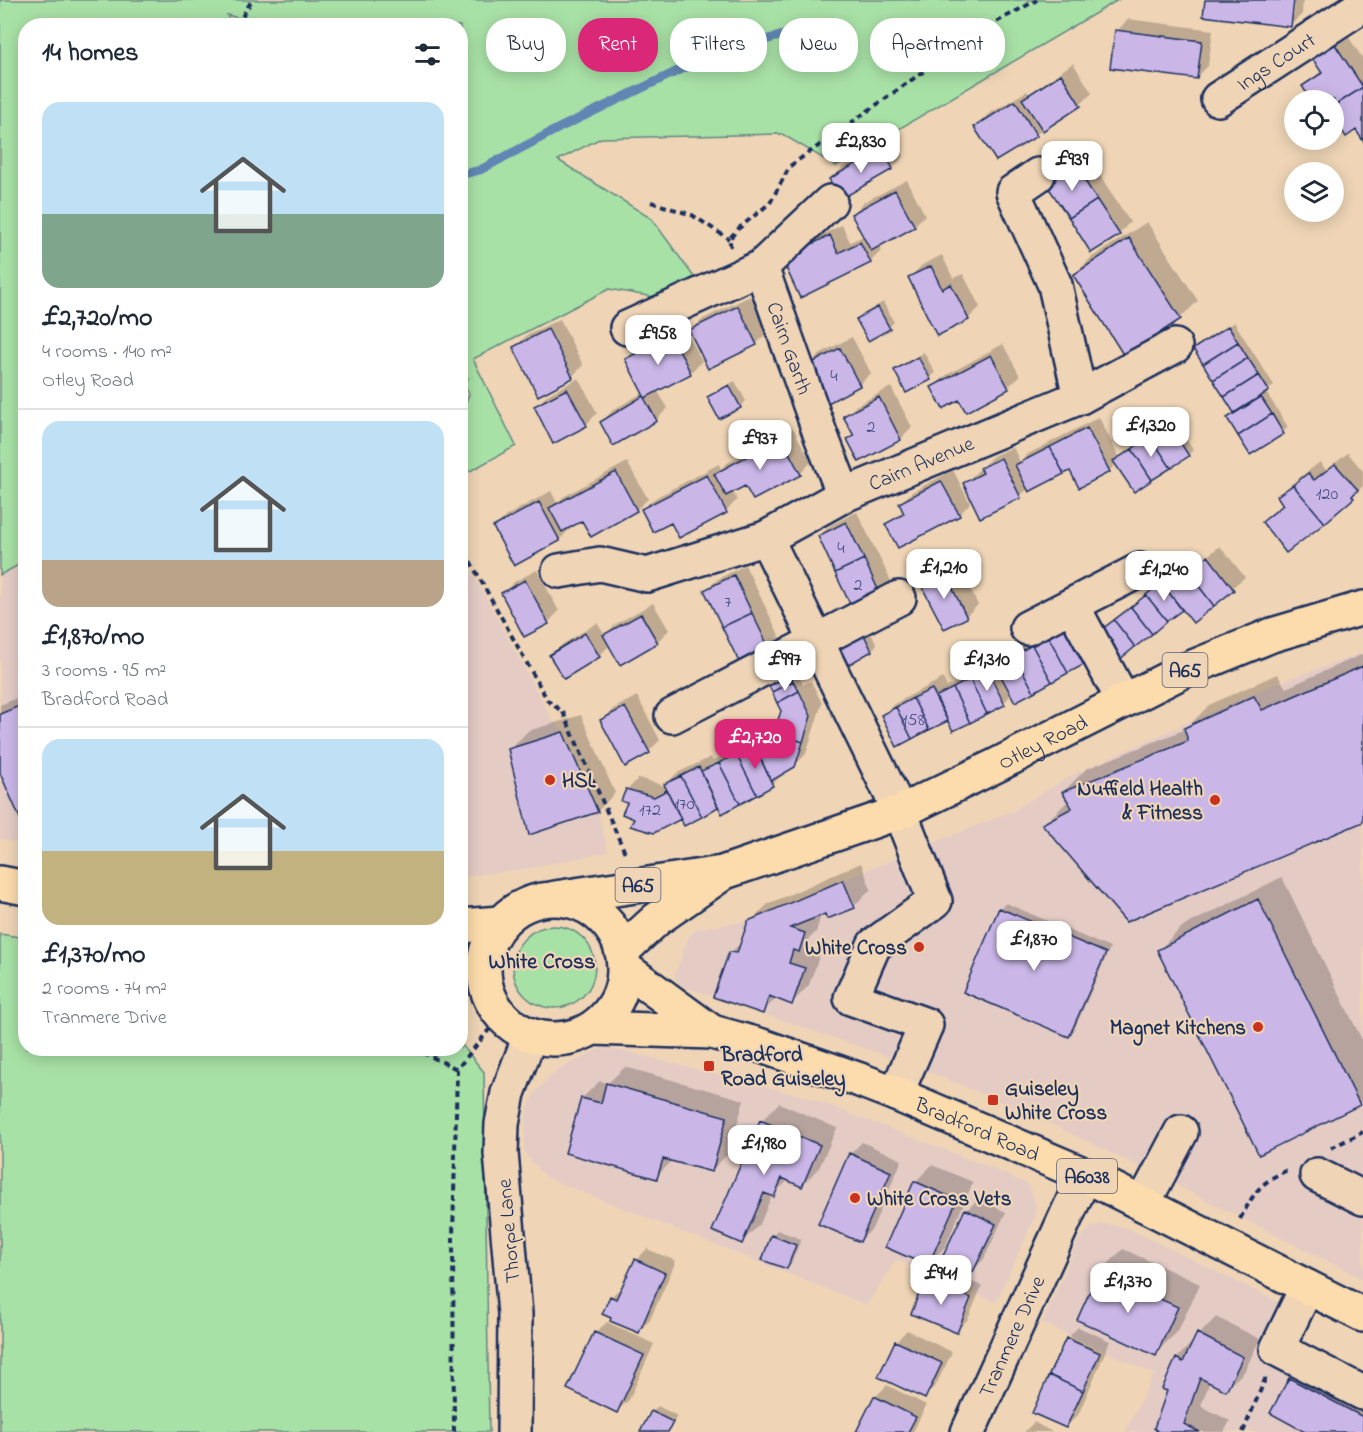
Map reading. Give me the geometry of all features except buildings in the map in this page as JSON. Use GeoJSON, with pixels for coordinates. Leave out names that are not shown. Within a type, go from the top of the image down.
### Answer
{"type":"FeatureCollection","features":[{"type":"Feature","properties":{"kind":"main road","name":"Otley Road"},"geometry":{"type":"LineString","coordinates":[[555,898],[722,873],[900,812],[1183,671],[1272,635],[1363,608]]}},
{"type":"Feature","properties":{"kind":"main road","name":"Otley Road"},"geometry":{"type":"LineString","coordinates":[[625,961],[657,919],[722,873]]}},
{"type":"Feature","properties":{"kind":"main road"},"geometry":{"type":"LineString","coordinates":[[0,883],[18,886]]}},
{"type":"Feature","properties":{"kind":"main road","name":"A65"},"geometry":{"type":"LineString","coordinates":[[555,898],[577,902],[597,913],[613,930],[625,961],[620,995],[609,1014],[593,1028],[573,1037],[551,1040],[530,1036],[514,1028],[483,998],[484,957],[490,939],[501,922],[516,909],[534,901],[555,898]]}},
{"type":"Feature","properties":{"kind":"main road","name":"A65"},"geometry":{"type":"LineString","coordinates":[[468,925],[501,922]]}},
{"type":"Feature","properties":{"kind":"main road","name":"Bradford Road"},"geometry":{"type":"LineString","coordinates":[[625,961],[712,1032]]}},
{"type":"Feature","properties":{"kind":"main road","name":"Bradford Road"},"geometry":{"type":"LineString","coordinates":[[593,1028],[712,1032],[759,1045],[896,1094],[1085,1175],[1363,1315]]}},
{"type":"Feature","properties":{"kind":"street","name":"Ings Court"},"geometry":{"type":"LineString","coordinates":[[1218,99],[1363,5]]}},
{"type":"Feature","properties":{"kind":"street"},"geometry":{"type":"LineString","coordinates":[[1038,175],[1013,192],[1055,285],[1080,397]]}},
{"type":"Feature","properties":{"kind":"street"},"geometry":{"type":"LineString","coordinates":[[627,328],[751,272],[830,202]]}},
{"type":"Feature","properties":{"kind":"street","name":"Cairn Garth"},"geometry":{"type":"LineString","coordinates":[[751,272],[844,495]]}},
{"type":"Feature","properties":{"kind":"street","name":"Cairn Avenue"},"geometry":{"type":"LineString","coordinates":[[559,572],[600,564],[647,575],[766,538],[844,495],[1080,397],[1175,346]]}},
{"type":"Feature","properties":{"kind":"street"},"geometry":{"type":"LineString","coordinates":[[766,538],[900,812],[935,901],[874,945],[851,998],[926,1025],[896,1094]]}},
{"type":"Feature","properties":{"kind":"street"},"geometry":{"type":"LineString","coordinates":[[1027,628],[1140,570]]}},
{"type":"Feature","properties":{"kind":"street"},"geometry":{"type":"LineString","coordinates":[[672,716],[899,598]]}},
{"type":"Feature","properties":{"kind":"street"},"geometry":{"type":"LineString","coordinates":[[1072,605],[1123,700]]}},
{"type":"Feature","properties":{"kind":"street","name":"Thorpe Lane"},"geometry":{"type":"LineString","coordinates":[[514,1432],[514,1314],[501,1153],[502,1124],[508,1094],[530,1036]]}},
{"type":"Feature","properties":{"kind":"street"},"geometry":{"type":"LineString","coordinates":[[1143,1204],[1181,1132]]}},
{"type":"Feature","properties":{"kind":"street","name":"Tranmere Drive"},"geometry":{"type":"LineString","coordinates":[[968,1432],[1085,1175]]}},
{"type":"Feature","properties":{"kind":"street"},"geometry":{"type":"LineString","coordinates":[[1317,1175],[1363,1198]]}},
{"type":"Feature","properties":{"kind":"street"},"geometry":{"type":"LineString","coordinates":[[1307,1287],[1278,1349],[1363,1393]]}},
{"type":"Feature","properties":{"kind":"path"},"geometry":{"type":"LineString","coordinates":[[241,18],[252,0]]}},
{"type":"Feature","properties":{"kind":"path"},"geometry":{"type":"LineString","coordinates":[[729,239],[770,203],[790,166],[985,28],[1037,0]]}},
{"type":"Feature","properties":{"kind":"path"},"geometry":{"type":"LineString","coordinates":[[651,202],[692,215],[729,239],[751,272]]}},
{"type":"Feature","properties":{"kind":"path"},"geometry":{"type":"LineString","coordinates":[[468,557],[548,701],[563,712],[627,858]]}},
{"type":"Feature","properties":{"kind":"path"},"geometry":{"type":"LineString","coordinates":[[468,1039],[483,998]]}},
{"type":"Feature","properties":{"kind":"path"},"geometry":{"type":"LineString","coordinates":[[430,1056],[457,1069]]}},
{"type":"Feature","properties":{"kind":"path"},"geometry":{"type":"LineString","coordinates":[[454,1432],[453,1237],[457,1069],[462,1056]]}},
{"type":"Feature","properties":{"kind":"path"},"geometry":{"type":"LineString","coordinates":[[1243,1432],[1278,1349]]}},
{"type":"Feature","properties":{"kind":"shaded area"},"geometry":{"type":"Polygon","coordinates":[[[18,565],[18,843],[0,839],[0,575],[18,565]]]}},
{"type":"Feature","properties":{"kind":"shaded area"},"geometry":{"type":"Polygon","coordinates":[[[468,565],[552,719],[563,732],[598,812],[608,852],[524,869],[468,876],[468,565]]]}},
{"type":"Feature","properties":{"kind":"shaded area"},"geometry":{"type":"Polygon","coordinates":[[[1363,653],[1363,1279],[1034,1116],[910,1064],[682,986],[674,976],[689,936],[696,929],[748,921],[1012,811],[1076,773],[1271,685],[1363,653]]]}},
{"type":"Feature","properties":{"kind":"shaded area"},"geometry":{"type":"Polygon","coordinates":[[[601,1048],[624,1051],[807,1097],[987,1166],[1029,1185],[1035,1202],[1036,1215],[996,1302],[896,1260],[867,1305],[547,1178],[527,1157],[524,1149],[526,1115],[529,1105],[536,1091],[551,1075],[601,1048]]]}},
{"type":"Feature","properties":{"kind":"shaded area"},"geometry":{"type":"Polygon","coordinates":[[[1105,1224],[1127,1228],[1283,1304],[1312,1350],[1363,1375],[1363,1432],[1125,1432],[1154,1374],[1042,1323],[1079,1239],[1092,1226],[1105,1224]]]}},
{"type":"Feature","properties":{"kind":"green space"},"geometry":{"type":"Polygon","coordinates":[[[0,0],[1118,0],[1005,67],[1005,18],[870,18],[870,72],[996,72],[836,166],[782,134],[601,138],[558,160],[652,219],[694,277],[659,298],[609,289],[473,359],[516,446],[468,472],[468,18],[238,18],[227,15],[228,18],[18,18],[18,565],[0,575],[0,0]]]}},
{"type":"Feature","properties":{"kind":"green space"},"geometry":{"type":"Polygon","coordinates":[[[554,926],[570,929],[583,938],[592,951],[595,967],[592,983],[583,996],[570,1005],[554,1008],[538,1005],[525,996],[516,983],[513,967],[516,951],[525,938],[538,929],[554,926]]]}},
{"type":"Feature","properties":{"kind":"green space"},"geometry":{"type":"Polygon","coordinates":[[[0,934],[18,937],[18,1056],[468,1056],[468,1053],[484,1072],[489,1432],[0,1432],[0,934]]]}},
{"type":"Feature","properties":{"kind":"waterway"},"geometry":{"type":"LineString","coordinates":[[468,173],[480,170],[559,128],[713,54],[779,36]]}},
{"type":"Feature","properties":{"kind":"place","name":"HSL"},"geometry":{"type":"Point","coordinates":[550,780]}},
{"type":"Feature","properties":{"kind":"place","name":"Nuffield Health & Fitness"},"geometry":{"type":"Point","coordinates":[1215,800]}},
{"type":"Feature","properties":{"kind":"place","name":"White Cross"},"geometry":{"type":"Point","coordinates":[919,947]}},
{"type":"Feature","properties":{"kind":"place","name":"Magnet Kitchens"},"geometry":{"type":"Point","coordinates":[1258,1027]}},
{"type":"Feature","properties":{"kind":"place","name":"Bradford Road Guiseley"},"geometry":{"type":"Point","coordinates":[709,1066]}},
{"type":"Feature","properties":{"kind":"place","name":"Guiseley White Cross"},"geometry":{"type":"Point","coordinates":[993,1100]}},
{"type":"Feature","properties":{"kind":"place","name":"White Cross Vets"},"geometry":{"type":"Point","coordinates":[855,1198]}},
{"type":"Feature","properties":{"kind":"district","name":"White Cross"},"geometry":{"type":"Point","coordinates":[542,960]}}]}
